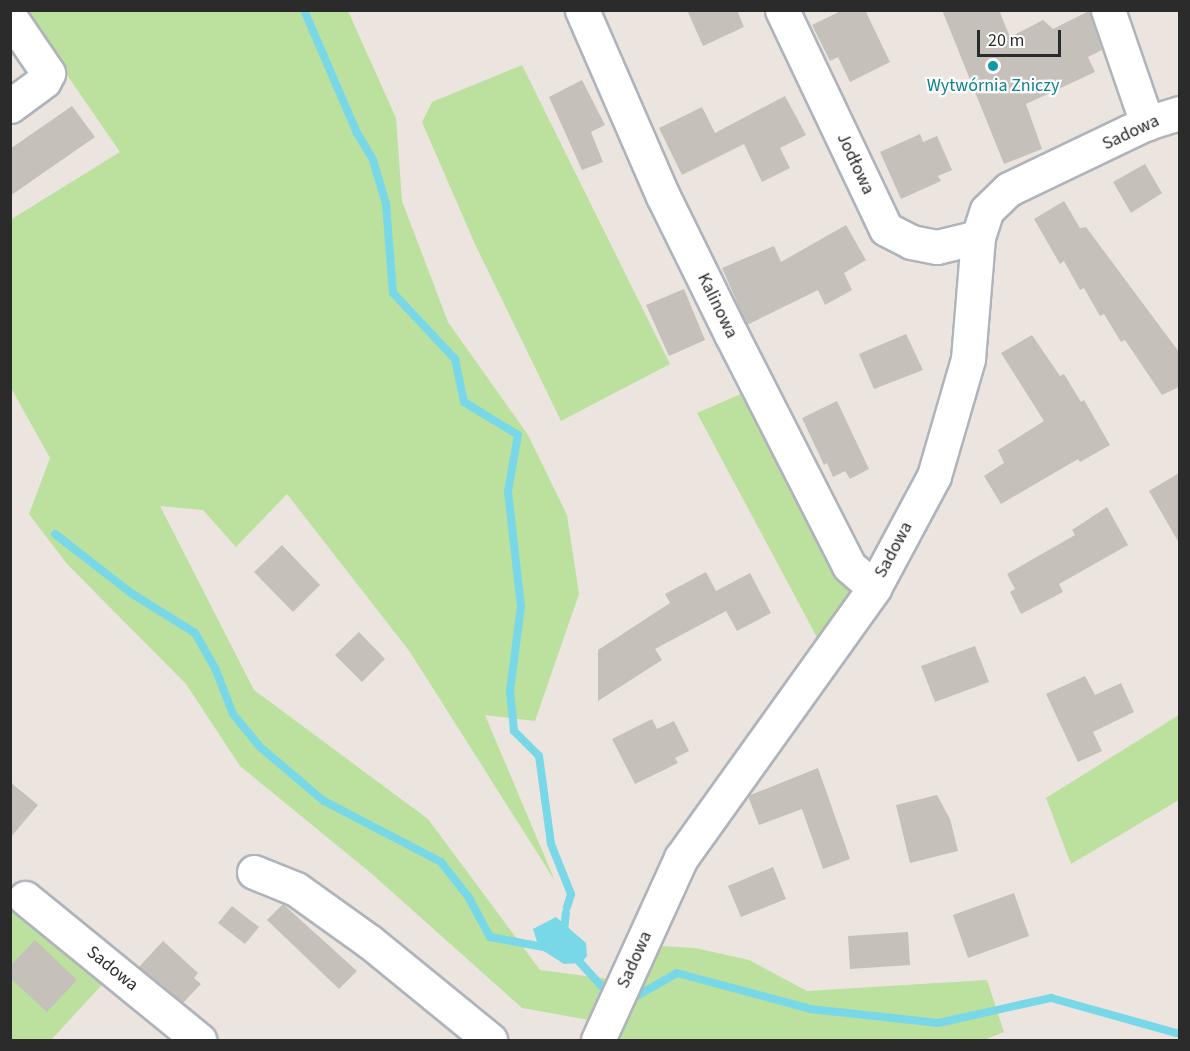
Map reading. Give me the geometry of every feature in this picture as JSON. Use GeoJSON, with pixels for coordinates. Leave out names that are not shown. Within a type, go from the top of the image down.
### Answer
{"type":"FeatureCollection","features":[{"type":"Feature","properties":{"kind":"street","name":"Kalinowa"},"geometry":{"type":"LineString","coordinates":[[582,10],[663,196],[731,334],[849,566],[874,588]]}},
{"type":"Feature","properties":{"kind":"street","name":"Jodłowa"},"geometry":{"type":"LineString","coordinates":[[782,10],[886,229],[911,242],[937,247],[978,237]]}},
{"type":"Feature","properties":{"kind":"street"},"geometry":{"type":"LineString","coordinates":[[1107,10],[1147,123]]}},
{"type":"Feature","properties":{"kind":"street"},"geometry":{"type":"LineString","coordinates":[[10,17],[48,73],[44,81],[10,106]]}},
{"type":"Feature","properties":{"kind":"street","name":"Sadowa"},"geometry":{"type":"LineString","coordinates":[[598,1041],[681,858],[874,588],[934,476],[968,359],[978,237],[987,210],[1009,189],[1147,123],[1179,113]]}},
{"type":"Feature","properties":{"kind":"street"},"geometry":{"type":"LineString","coordinates":[[254,872],[296,889],[370,942],[490,1041]]}},
{"type":"Feature","properties":{"kind":"street","name":"Sadowa"},"geometry":{"type":"LineString","coordinates":[[25,898],[199,1041]]}},
{"type":"Feature","properties":{"kind":"green space"},"geometry":{"type":"Polygon","coordinates":[[[23,11],[348,11],[396,118],[402,201],[448,322],[528,435],[567,515],[579,594],[535,721],[485,715],[555,881],[410,652],[287,494],[236,547],[203,510],[160,506],[254,690],[428,819],[540,970],[609,979],[595,1021],[522,1008],[372,874],[240,766],[186,684],[67,564],[29,514],[50,458],[11,388],[10,220],[120,152],[23,11]]]}},
{"type":"Feature","properties":{"kind":"green space"},"geometry":{"type":"Polygon","coordinates":[[[522,65],[670,364],[561,421],[474,242],[422,122],[432,102],[522,65]]]}},
{"type":"Feature","properties":{"kind":"green space"},"geometry":{"type":"Polygon","coordinates":[[[752,389],[855,588],[819,641],[697,413],[752,389]]]}},
{"type":"Feature","properties":{"kind":"green space"},"geometry":{"type":"Polygon","coordinates":[[[1179,715],[1179,800],[1071,864],[1046,798],[1179,715]]]}},
{"type":"Feature","properties":{"kind":"green space"},"geometry":{"type":"Polygon","coordinates":[[[10,903],[110,976],[51,1040],[11,1040],[10,903]]]}},
{"type":"Feature","properties":{"kind":"green space"},"geometry":{"type":"Polygon","coordinates":[[[661,946],[695,948],[749,960],[807,991],[987,980],[1004,1032],[984,1040],[618,1040],[661,946]]]}},
{"type":"Feature","properties":{"kind":"water"},"geometry":{"type":"Polygon","coordinates":[[[556,917],[586,943],[587,956],[581,963],[564,964],[539,948],[533,929],[556,917]]]}},
{"type":"Feature","properties":{"kind":"building"},"geometry":{"type":"Polygon","coordinates":[[[687,10],[737,10],[744,27],[703,46],[687,10]]]}},
{"type":"Feature","properties":{"kind":"building"},"geometry":{"type":"Polygon","coordinates":[[[843,10],[865,10],[890,62],[850,82],[838,57],[830,61],[812,25],[843,10]]]}},
{"type":"Feature","properties":{"kind":"building"},"geometry":{"type":"Polygon","coordinates":[[[942,10],[999,10],[1010,37],[1043,20],[1053,29],[1089,11],[1102,50],[1088,57],[1095,72],[1026,104],[1042,149],[1004,164],[942,10]]]}},
{"type":"Feature","properties":{"kind":"building"},"geometry":{"type":"Polygon","coordinates":[[[582,80],[605,125],[591,132],[603,162],[582,170],[549,97],[582,80]]]}},
{"type":"Feature","properties":{"kind":"building"},"geometry":{"type":"Polygon","coordinates":[[[785,96],[806,135],[780,148],[790,168],[762,182],[744,144],[682,175],[659,128],[702,107],[715,133],[785,96]]]}},
{"type":"Feature","properties":{"kind":"building"},"geometry":{"type":"Polygon","coordinates":[[[72,106],[95,137],[10,196],[10,149],[72,106]]]}},
{"type":"Feature","properties":{"kind":"building"},"geometry":{"type":"Polygon","coordinates":[[[920,134],[923,142],[937,136],[952,170],[938,176],[941,181],[901,199],[880,152],[920,134]]]}},
{"type":"Feature","properties":{"kind":"building"},"geometry":{"type":"Polygon","coordinates":[[[1145,164],[1162,193],[1131,213],[1113,182],[1145,164]]]}},
{"type":"Feature","properties":{"kind":"building"},"geometry":{"type":"Polygon","coordinates":[[[1064,201],[1080,228],[1086,227],[1179,352],[1179,387],[1162,395],[1125,340],[1121,342],[1104,314],[1100,316],[1084,288],[1080,290],[1064,261],[1060,264],[1034,219],[1064,201]]]}},
{"type":"Feature","properties":{"kind":"building"},"geometry":{"type":"Polygon","coordinates":[[[846,225],[866,260],[844,273],[852,290],[825,305],[818,290],[747,325],[722,268],[774,246],[781,262],[846,225]]]}},
{"type":"Feature","properties":{"kind":"building"},"geometry":{"type":"Polygon","coordinates":[[[684,289],[705,340],[669,356],[646,305],[684,289]]]}},
{"type":"Feature","properties":{"kind":"building"},"geometry":{"type":"Polygon","coordinates":[[[906,334],[923,370],[874,389],[859,354],[906,334]]]}},
{"type":"Feature","properties":{"kind":"building"},"geometry":{"type":"Polygon","coordinates":[[[1032,335],[1060,376],[1064,374],[1081,402],[1084,400],[1110,445],[1080,462],[1078,459],[1001,504],[984,476],[1004,463],[998,450],[1044,421],[1001,353],[1032,335]]]}},
{"type":"Feature","properties":{"kind":"building"},"geometry":{"type":"Polygon","coordinates":[[[837,401],[869,469],[850,479],[845,471],[833,477],[827,463],[824,465],[802,418],[837,401]]]}},
{"type":"Feature","properties":{"kind":"building"},"geometry":{"type":"Polygon","coordinates":[[[1179,473],[1179,543],[1149,491],[1179,473]]]}},
{"type":"Feature","properties":{"kind":"building"},"geometry":{"type":"Polygon","coordinates":[[[1107,507],[1128,545],[1059,584],[1063,592],[1021,614],[1010,592],[1015,589],[1007,574],[1075,535],[1072,530],[1107,507]]]}},
{"type":"Feature","properties":{"kind":"building"},"geometry":{"type":"Polygon","coordinates":[[[282,545],[320,585],[293,612],[254,572],[282,545]]]}},
{"type":"Feature","properties":{"kind":"building"},"geometry":{"type":"Polygon","coordinates":[[[706,572],[716,591],[750,573],[771,613],[737,631],[726,611],[655,649],[662,660],[598,701],[598,650],[670,603],[665,594],[706,572]]]}},
{"type":"Feature","properties":{"kind":"building"},"geometry":{"type":"Polygon","coordinates":[[[359,632],[385,659],[362,682],[335,655],[359,632]]]}},
{"type":"Feature","properties":{"kind":"building"},"geometry":{"type":"Polygon","coordinates":[[[975,646],[989,682],[935,702],[921,666],[975,646]]]}},
{"type":"Feature","properties":{"kind":"building"},"geometry":{"type":"Polygon","coordinates":[[[1085,676],[1095,695],[1121,683],[1134,712],[1093,732],[1102,751],[1078,762],[1046,694],[1085,676]]]}},
{"type":"Feature","properties":{"kind":"building"},"geometry":{"type":"Polygon","coordinates":[[[652,719],[657,729],[674,721],[689,751],[675,758],[678,763],[635,784],[612,739],[652,719]]]}},
{"type":"Feature","properties":{"kind":"building"},"geometry":{"type":"Polygon","coordinates":[[[818,768],[850,859],[823,869],[802,809],[759,825],[748,796],[818,768]]]}},
{"type":"Feature","properties":{"kind":"building"},"geometry":{"type":"Polygon","coordinates":[[[10,782],[38,805],[10,838],[10,782]]]}},
{"type":"Feature","properties":{"kind":"building"},"geometry":{"type":"Polygon","coordinates":[[[937,795],[950,819],[958,851],[910,863],[896,805],[937,795]]]}},
{"type":"Feature","properties":{"kind":"building"},"geometry":{"type":"Polygon","coordinates":[[[773,867],[786,899],[741,917],[728,886],[773,867]]]}},
{"type":"Feature","properties":{"kind":"building"},"geometry":{"type":"Polygon","coordinates":[[[1014,893],[1029,936],[968,958],[953,915],[1014,893]]]}},
{"type":"Feature","properties":{"kind":"building"},"geometry":{"type":"Polygon","coordinates":[[[283,904],[357,971],[339,989],[267,920],[283,904]]]}},
{"type":"Feature","properties":{"kind":"building"},"geometry":{"type":"Polygon","coordinates":[[[232,906],[259,927],[245,944],[218,923],[232,906]]]}},
{"type":"Feature","properties":{"kind":"building"},"geometry":{"type":"Polygon","coordinates":[[[908,932],[910,965],[850,969],[848,936],[908,932]]]}},
{"type":"Feature","properties":{"kind":"building"},"geometry":{"type":"Polygon","coordinates":[[[35,940],[77,980],[47,1012],[10,978],[10,966],[35,940]]]}},
{"type":"Feature","properties":{"kind":"building"},"geometry":{"type":"Polygon","coordinates":[[[163,941],[198,973],[194,978],[201,984],[183,1003],[139,967],[163,941]]]}},
{"type":"Feature","properties":{"kind":"waterway"},"geometry":{"type":"LineString","coordinates":[[304,10],[357,133],[373,160],[386,204],[393,293],[455,359],[464,402],[518,435],[508,491],[521,606],[510,691],[514,731],[539,756],[551,844],[571,894],[567,907]]}},
{"type":"Feature","properties":{"kind":"waterway"},"geometry":{"type":"LineString","coordinates":[[55,534],[131,593],[195,633],[215,668],[233,714],[260,747],[324,801],[441,862],[469,898],[490,937],[549,948]]}},
{"type":"Feature","properties":{"kind":"waterway"},"geometry":{"type":"LineString","coordinates":[[564,931],[566,913]]}},
{"type":"Feature","properties":{"kind":"waterway"},"geometry":{"type":"LineString","coordinates":[[575,957],[606,991],[613,992]]}},
{"type":"Feature","properties":{"kind":"waterway"},"geometry":{"type":"LineString","coordinates":[[627,996],[635,997],[677,973],[810,1009],[938,1023],[1051,998],[1180,1034]]}},
{"type":"Feature","properties":{"kind":"place","name":"Wytwórnia Zniczy"},"geometry":{"type":"Point","coordinates":[993,66]}}]}
